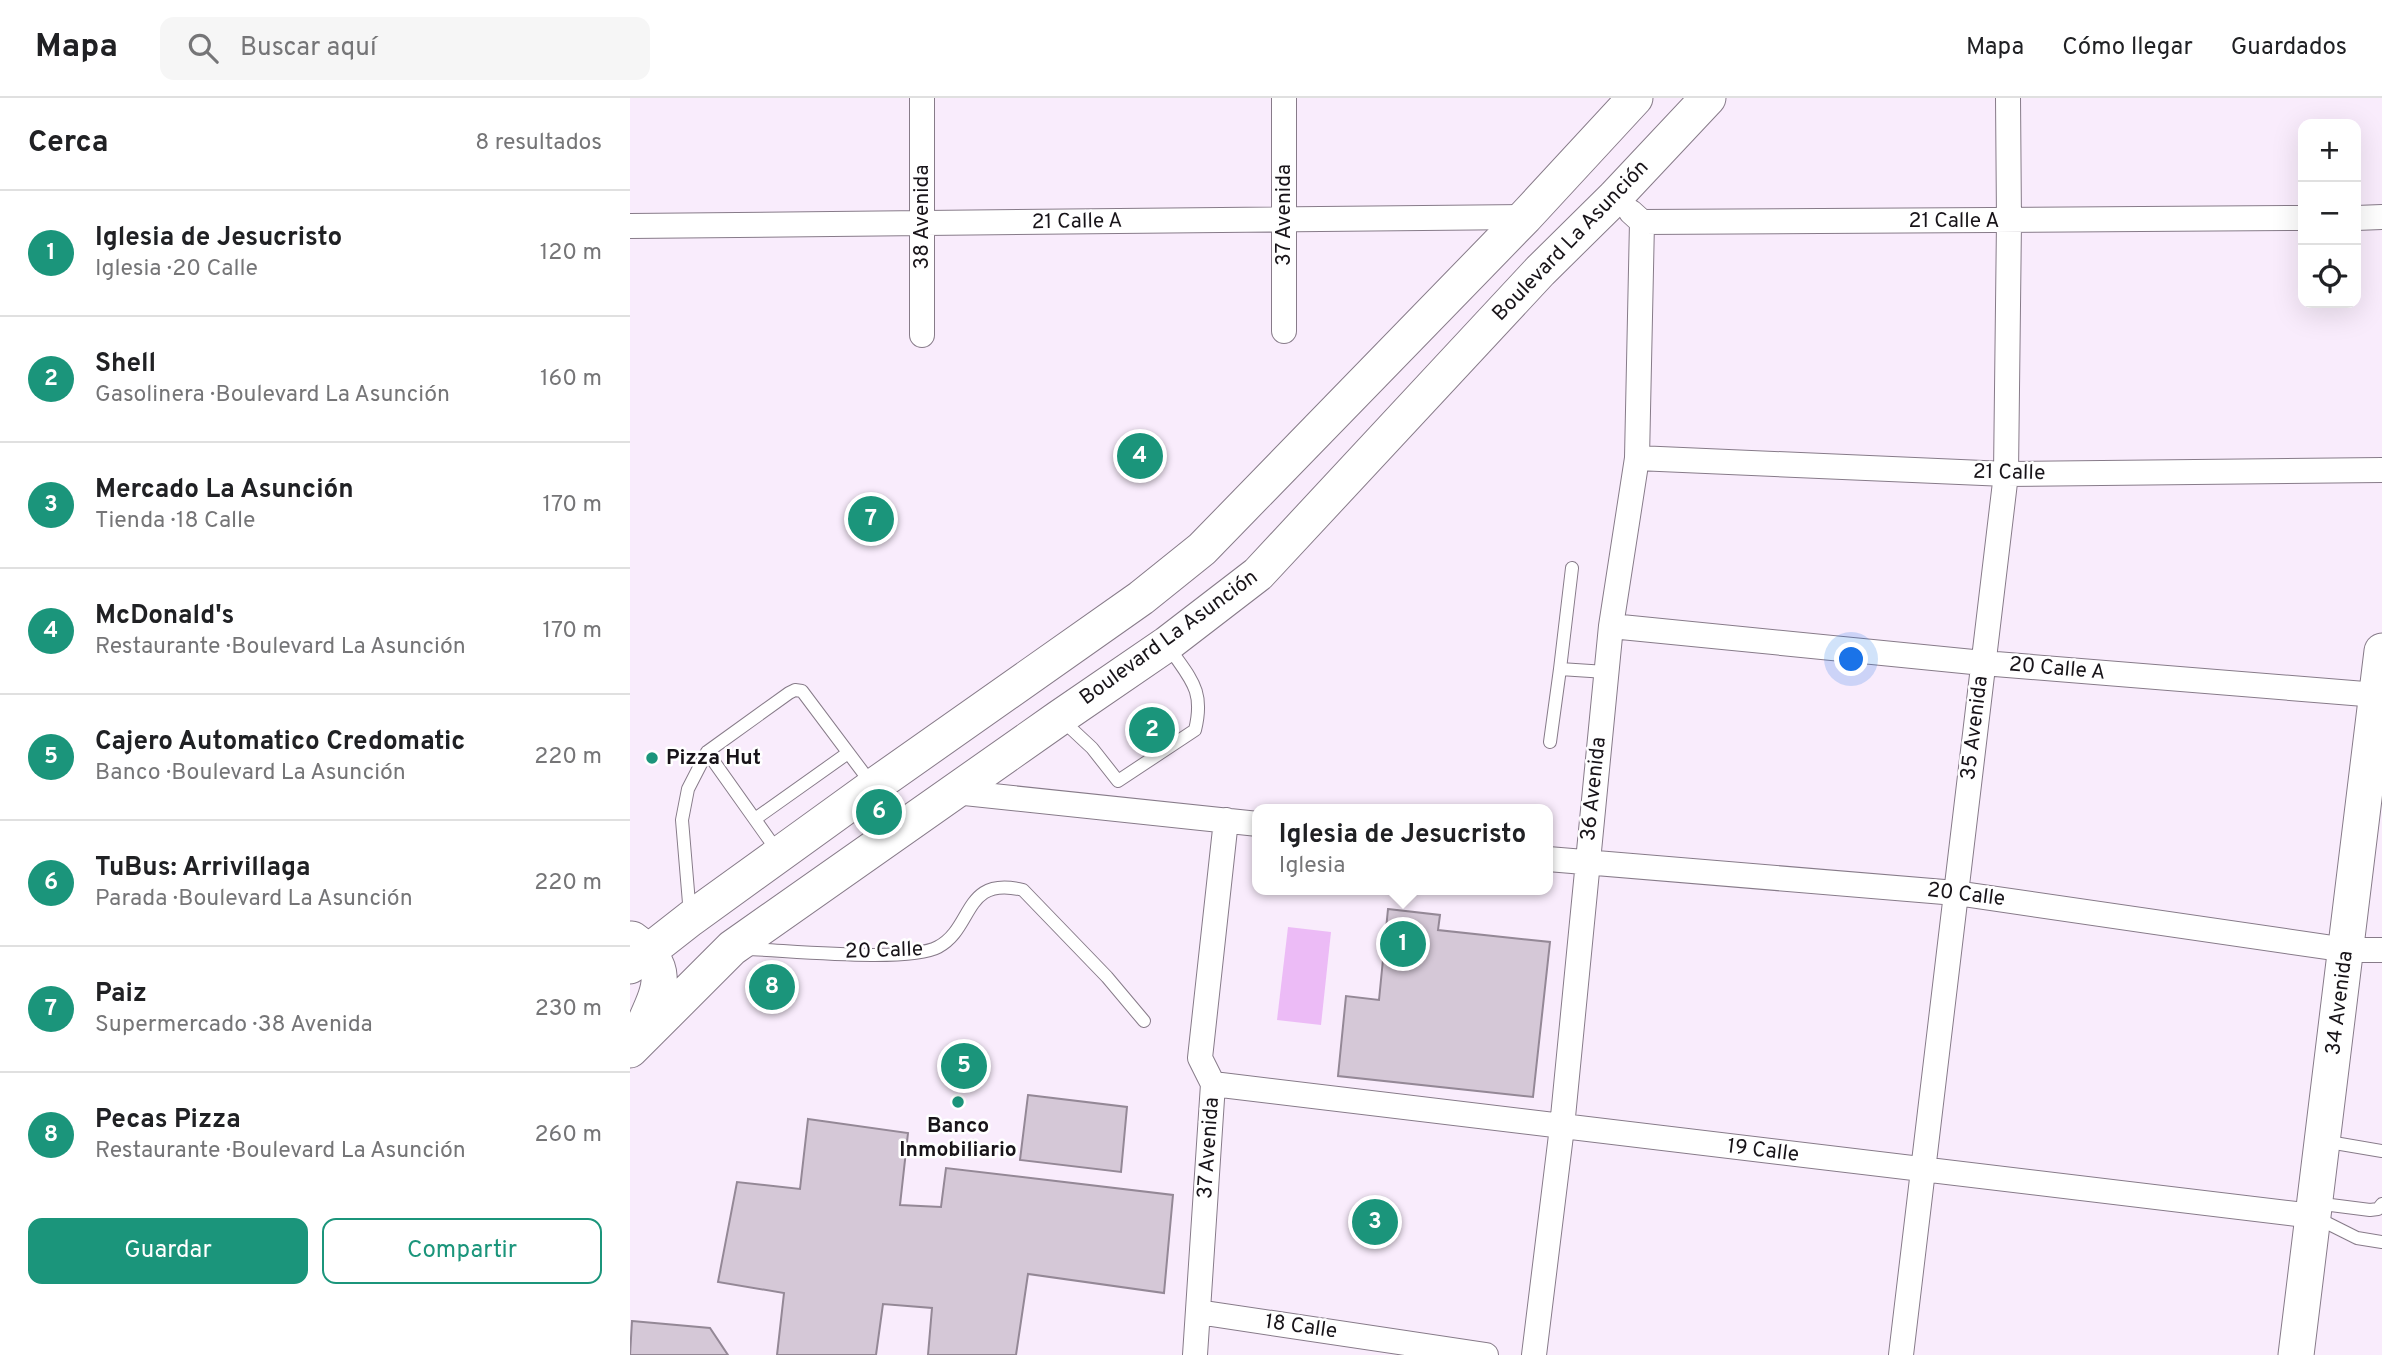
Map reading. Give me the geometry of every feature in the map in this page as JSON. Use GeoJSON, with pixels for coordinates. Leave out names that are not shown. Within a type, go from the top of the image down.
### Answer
{"type":"FeatureCollection","features":[{"type":"Feature","properties":{"kind":"main road"},"geometry":{"type":"LineString","coordinates":[[632,1048],[658,990],[657,966],[636,952],[690,919],[1141,598],[1202,549],[1525,217],[1635,98]]}},
{"type":"Feature","properties":{"kind":"main road","name":"Boulevard La Asunción"},"geometry":{"type":"LineString","coordinates":[[632,1048],[732,948],[1167,644],[1258,574],[1541,271],[1708,98]]}},
{"type":"Feature","properties":{"kind":"main road","name":"34 Avenida"},"geometry":{"type":"LineString","coordinates":[[2296,1355],[2382,651]]}},
{"type":"Feature","properties":{"kind":"street","name":"38 Avenida"},"geometry":{"type":"LineString","coordinates":[[922,98],[922,335]]}},
{"type":"Feature","properties":{"kind":"street","name":"37 Avenida"},"geometry":{"type":"LineString","coordinates":[[1284,98],[1284,331]]}},
{"type":"Feature","properties":{"kind":"street","name":"35 Avenida"},"geometry":{"type":"LineString","coordinates":[[1901,1355],[2006,474],[2008,98]]}},
{"type":"Feature","properties":{"kind":"street"},"geometry":{"type":"LineString","coordinates":[[1615,197],[1642,222]]}},
{"type":"Feature","properties":{"kind":"street","name":"21 Calle A"},"geometry":{"type":"LineString","coordinates":[[630,226],[1525,217]]}},
{"type":"Feature","properties":{"kind":"street","name":"21 Calle A"},"geometry":{"type":"LineString","coordinates":[[1642,222],[2298,218]]}},
{"type":"Feature","properties":{"kind":"street"},"geometry":{"type":"LineString","coordinates":[[2361,218],[2382,218]]}},
{"type":"Feature","properties":{"kind":"street","name":"36 Avenida"},"geometry":{"type":"LineString","coordinates":[[1534,1355],[1562,1127],[1611,626],[1637,458],[1642,222]]}},
{"type":"Feature","properties":{"kind":"street","name":"21 Calle"},"geometry":{"type":"LineString","coordinates":[[1637,458],[2006,474],[2382,470]]}},
{"type":"Feature","properties":{"kind":"street","name":"20 Calle A"},"geometry":{"type":"LineString","coordinates":[[1611,626],[1983,663],[2377,695]]}},
{"type":"Feature","properties":{"kind":"street"},"geometry":{"type":"LineString","coordinates":[[956,792],[1252,823]]}},
{"type":"Feature","properties":{"kind":"street","name":"37 Avenida"},"geometry":{"type":"LineString","coordinates":[[1195,1355],[1213,1084],[1200,1058],[1226,820]]}},
{"type":"Feature","properties":{"kind":"street","name":"20 Calle"},"geometry":{"type":"LineString","coordinates":[[1553,860],[1956,892],[2347,950],[2382,950]]}},
{"type":"Feature","properties":{"kind":"street","name":"19 Calle"},"geometry":{"type":"LineString","coordinates":[[1213,1084],[1923,1170],[2314,1210]]}},
{"type":"Feature","properties":{"kind":"street","name":"18 Calle"},"geometry":{"type":"LineString","coordinates":[[1198,1312],[1486,1355]]}},
{"type":"Feature","properties":{"kind":"lane"},"geometry":{"type":"LineString","coordinates":[[1550,742],[1572,568]]}},
{"type":"Feature","properties":{"kind":"lane"},"geometry":{"type":"LineString","coordinates":[[1112,808],[1118,781],[1195,730],[1200,709],[1197,690],[1167,644]]}},
{"type":"Feature","properties":{"kind":"lane"},"geometry":{"type":"LineString","coordinates":[[1560,669],[1606,672]]}},
{"type":"Feature","properties":{"kind":"lane"},"geometry":{"type":"LineString","coordinates":[[690,919],[682,820],[688,789],[707,752],[795,690],[802,691],[874,786]]}},
{"type":"Feature","properties":{"kind":"lane"},"geometry":{"type":"LineString","coordinates":[[1059,718],[1092,748],[1118,781]]}},
{"type":"Feature","properties":{"kind":"lane"},"geometry":{"type":"LineString","coordinates":[[707,752],[780,855]]}},
{"type":"Feature","properties":{"kind":"lane"},"geometry":{"type":"LineString","coordinates":[[755,819],[848,753]]}},
{"type":"Feature","properties":{"kind":"lane","name":"20 Calle"},"geometry":{"type":"LineString","coordinates":[[732,948],[894,955],[921,953],[939,947],[951,936],[979,896],[994,888],[1009,887],[1023,890],[1107,977],[1144,1021]]}},
{"type":"Feature","properties":{"kind":"lane"},"geometry":{"type":"LineString","coordinates":[[2322,1142],[2382,1151]]}},
{"type":"Feature","properties":{"kind":"lane"},"geometry":{"type":"LineString","coordinates":[[2314,1210],[2370,1210],[2378,1209],[2382,1204]]}},
{"type":"Feature","properties":{"kind":"lane"},"geometry":{"type":"LineString","coordinates":[[2314,1210],[2357,1238],[2382,1242]]}},
{"type":"Feature","properties":{"kind":"shaded area"},"geometry":{"type":"Polygon","coordinates":[[[1288,927],[1331,932],[1321,1025],[1277,1020],[1288,927]]]}},
{"type":"Feature","properties":{"kind":"building"},"geometry":{"type":"Polygon","coordinates":[[[1388,909],[1440,915],[1438,930],[1550,942],[1533,1097],[1338,1076],[1346,996],[1379,1000],[1388,909]]]}},
{"type":"Feature","properties":{"kind":"building"},"geometry":{"type":"Polygon","coordinates":[[[1028,1095],[1127,1107],[1121,1172],[1020,1160],[1028,1095]]]}},
{"type":"Feature","properties":{"kind":"building"},"geometry":{"type":"Polygon","coordinates":[[[808,1119],[908,1133],[900,1205],[941,1207],[946,1168],[1173,1195],[1164,1293],[1028,1274],[1016,1355],[928,1355],[932,1308],[883,1304],[876,1355],[777,1355],[784,1293],[718,1282],[737,1182],[800,1189],[808,1119]]]}},
{"type":"Feature","properties":{"kind":"building"},"geometry":{"type":"Polygon","coordinates":[[[632,1321],[710,1328],[728,1355],[630,1355],[632,1321]]]}},
{"type":"Feature","properties":{"kind":"place","name":"McDonald's"},"geometry":{"type":"Point","coordinates":[1140,456]}},
{"type":"Feature","properties":{"kind":"place","name":"Paiz"},"geometry":{"type":"Point","coordinates":[871,519]}},
{"type":"Feature","properties":{"kind":"place","name":"Shell"},"geometry":{"type":"Point","coordinates":[1152,730]}},
{"type":"Feature","properties":{"kind":"place","name":"Pizza Hut"},"geometry":{"type":"Point","coordinates":[652,758]}},
{"type":"Feature","properties":{"kind":"place","name":"TuBus: Arrivillaga"},"geometry":{"type":"Point","coordinates":[879,812]}},
{"type":"Feature","properties":{"kind":"place","name":"Iglesia de Jesucristo"},"geometry":{"type":"Point","coordinates":[1403,944]}},
{"type":"Feature","properties":{"kind":"place","name":"Pecas Pizza"},"geometry":{"type":"Point","coordinates":[772,987]}},
{"type":"Feature","properties":{"kind":"place","name":"Cajero Automatico Credomatic"},"geometry":{"type":"Point","coordinates":[964,1066]}},
{"type":"Feature","properties":{"kind":"place","name":"Banco Inmobiliario"},"geometry":{"type":"Point","coordinates":[958,1102]}},
{"type":"Feature","properties":{"kind":"place","name":"Mercado La Asunción"},"geometry":{"type":"Point","coordinates":[1375,1222]}}]}
